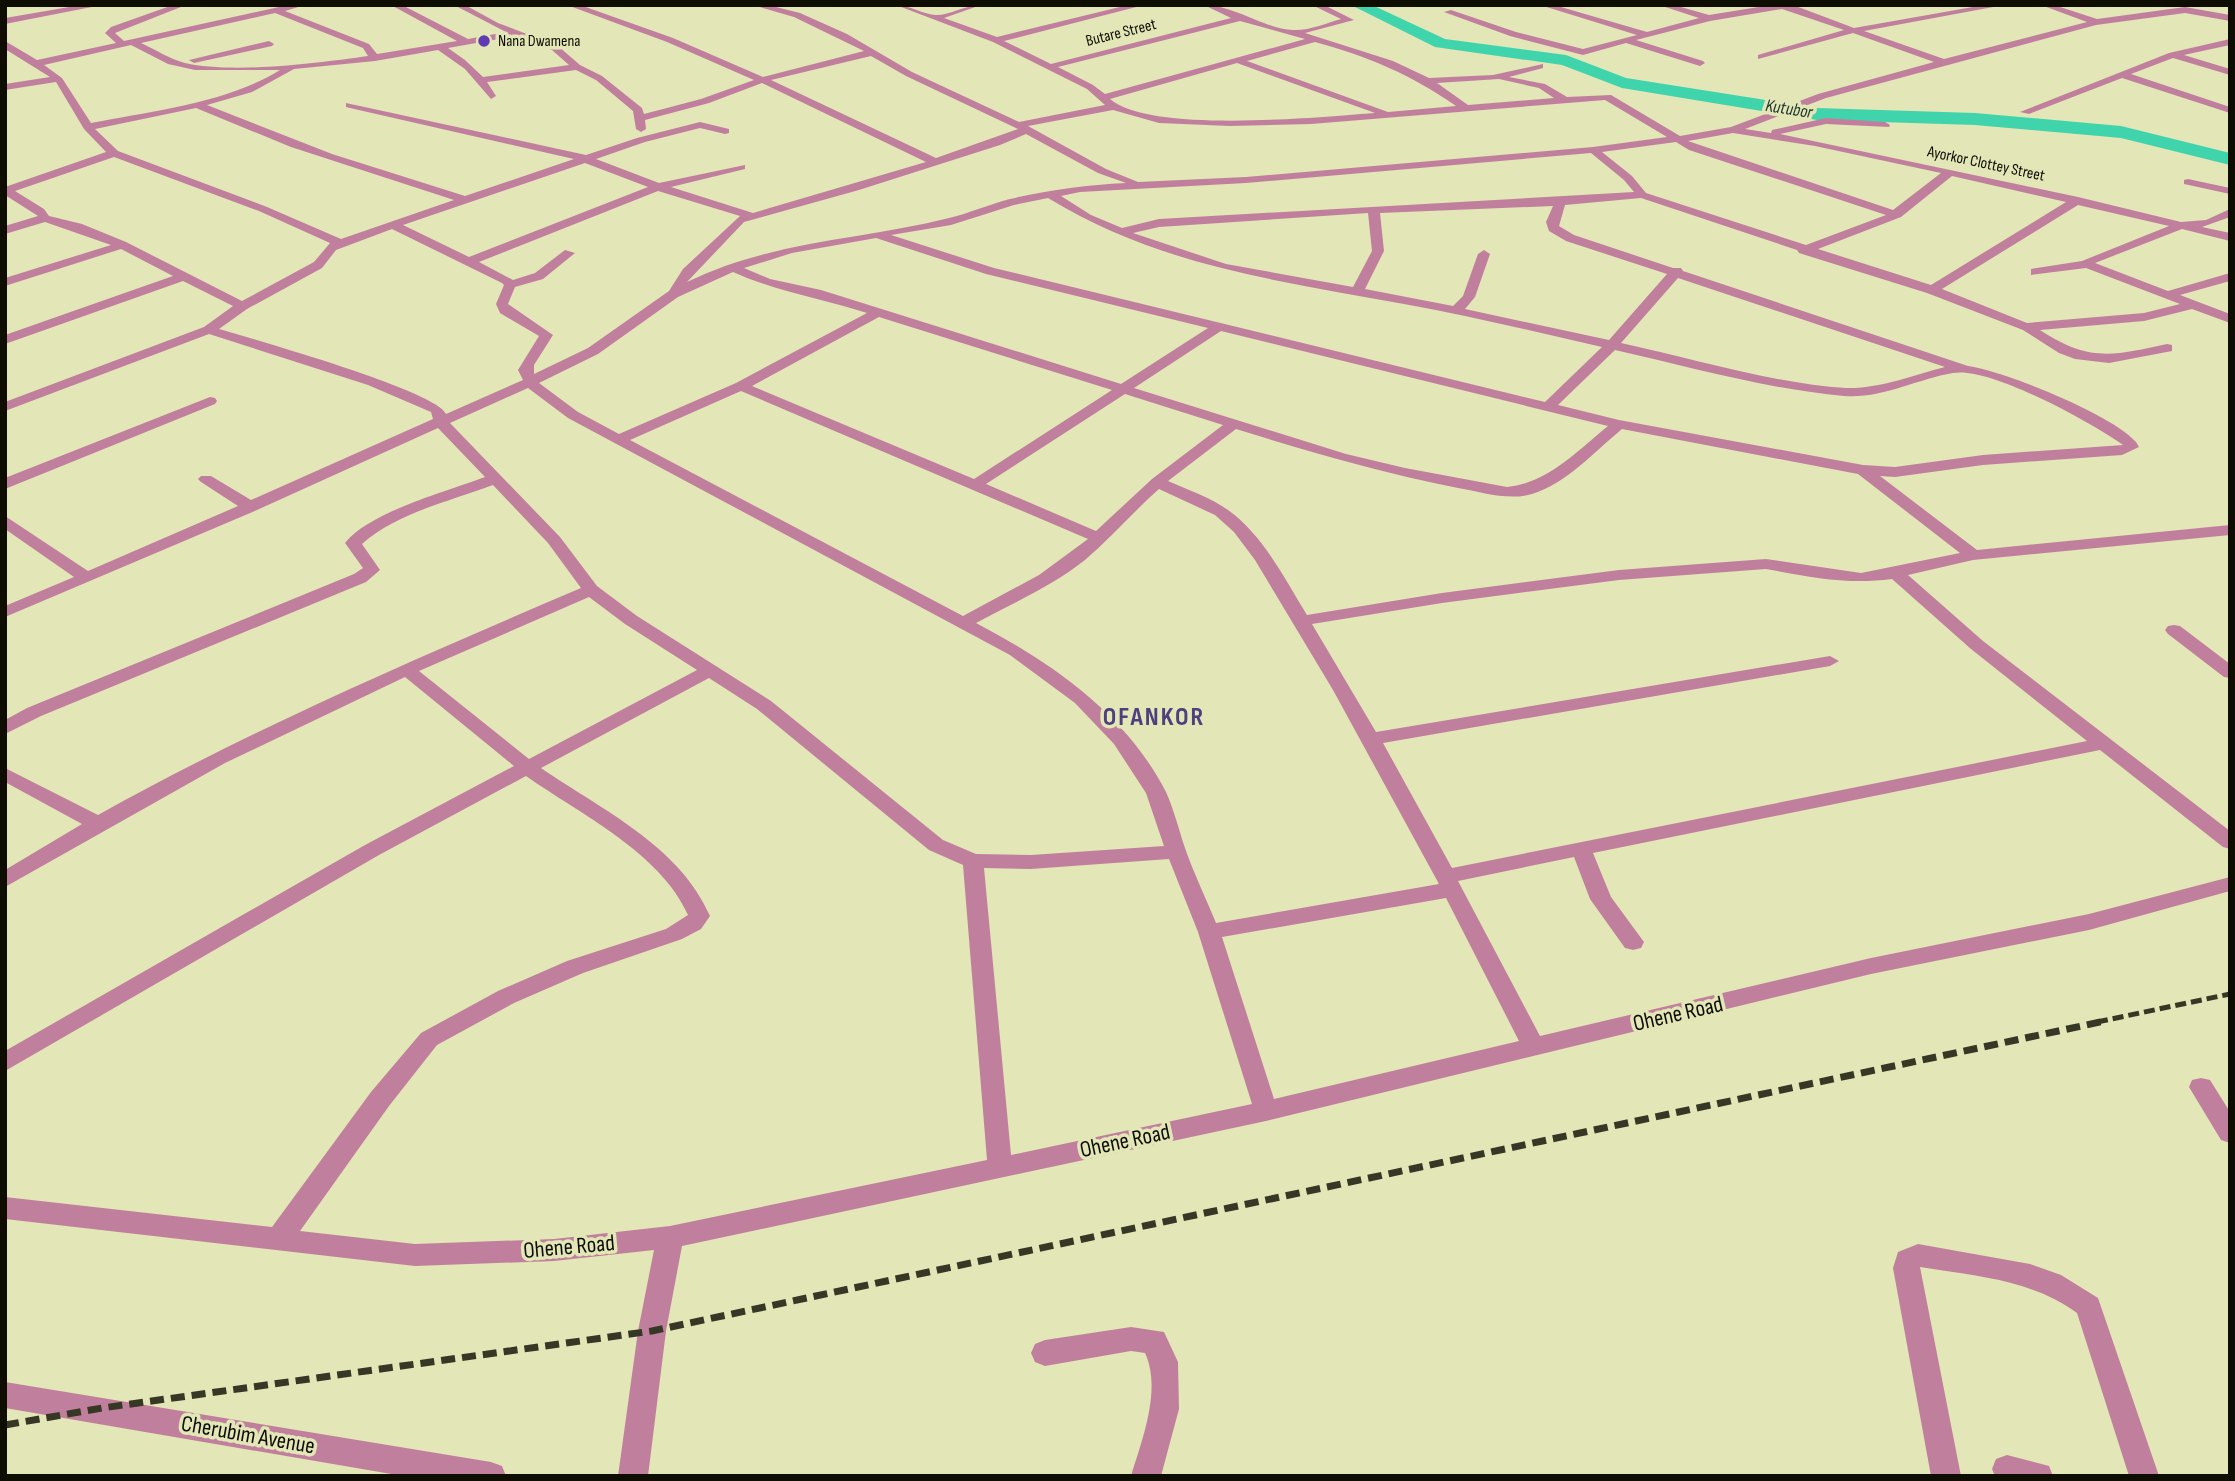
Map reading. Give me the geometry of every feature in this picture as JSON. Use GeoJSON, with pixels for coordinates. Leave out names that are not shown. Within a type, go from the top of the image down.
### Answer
{"type":"FeatureCollection","features":[{"type":"Feature","properties":{"kind":"street"},"geometry":{"type":"LineString","coordinates":[[5,21],[98,5]]}},
{"type":"Feature","properties":{"kind":"street"},"geometry":{"type":"LineString","coordinates":[[182,5],[114,29],[110,33],[128,44],[148,49],[156,56],[176,63],[214,68],[291,67],[375,58],[517,33]]}},
{"type":"Feature","properties":{"kind":"street"},"geometry":{"type":"LineString","coordinates":[[34,64],[301,5]]}},
{"type":"Feature","properties":{"kind":"street"},"geometry":{"type":"LineString","coordinates":[[395,5],[466,42]]}},
{"type":"Feature","properties":{"kind":"street"},"geometry":{"type":"LineString","coordinates":[[458,5],[555,48],[577,67],[599,78],[638,110],[641,118],[640,140]]}},
{"type":"Feature","properties":{"kind":"street"},"geometry":{"type":"LineString","coordinates":[[571,5],[642,29],[818,104],[935,162]]}},
{"type":"Feature","properties":{"kind":"street"},"geometry":{"type":"LineString","coordinates":[[757,5],[819,24],[874,52],[909,74],[1023,127],[1102,171],[1144,185]]}},
{"type":"Feature","properties":{"kind":"street"},"geometry":{"type":"LineString","coordinates":[[900,5],[996,40],[1090,88],[1113,107],[1159,120],[1281,122],[1468,110],[1564,100],[1612,99],[1693,148],[1897,215]]}},
{"type":"Feature","properties":{"kind":"street"},"geometry":{"type":"LineString","coordinates":[[936,18],[977,5]]}},
{"type":"Feature","properties":{"kind":"street"},"geometry":{"type":"LineString","coordinates":[[996,40],[1140,5]]}},
{"type":"Feature","properties":{"kind":"street"},"geometry":{"type":"LineString","coordinates":[[1208,5],[1240,19],[1390,63],[1427,81],[1468,110]]}},
{"type":"Feature","properties":{"kind":"street"},"geometry":{"type":"LineString","coordinates":[[1292,33],[1350,20],[1316,5]]}},
{"type":"Feature","properties":{"kind":"street"},"geometry":{"type":"LineString","coordinates":[[1544,5],[1649,35]]}},
{"type":"Feature","properties":{"kind":"street"},"geometry":{"type":"LineString","coordinates":[[1663,5],[1709,18]]}},
{"type":"Feature","properties":{"kind":"street"},"geometry":{"type":"LineString","coordinates":[[1448,12],[1513,34],[1583,52],[1709,18],[1789,5]]}},
{"type":"Feature","properties":{"kind":"street"},"geometry":{"type":"LineString","coordinates":[[1761,57],[1851,31],[2000,5]]}},
{"type":"Feature","properties":{"kind":"street"},"geometry":{"type":"LineString","coordinates":[[2045,5],[2096,22]]}},
{"type":"Feature","properties":{"kind":"street"},"geometry":{"type":"LineString","coordinates":[[1783,6],[1942,62]]}},
{"type":"Feature","properties":{"kind":"street"},"geometry":{"type":"LineString","coordinates":[[5,612],[529,382],[593,351],[673,294],[733,267],[790,250],[951,221],[1049,194],[1080,189],[1245,180],[1593,150],[1698,136],[1733,130],[1822,96],[2096,22],[2185,10],[2230,18]]}},
{"type":"Feature","properties":{"kind":"street"},"geometry":{"type":"LineString","coordinates":[[279,12],[366,46],[375,58]]}},
{"type":"Feature","properties":{"kind":"street","name":"Butare Street"},"geometry":{"type":"LineString","coordinates":[[1049,67],[1240,19]]}},
{"type":"Feature","properties":{"kind":"street"},"geometry":{"type":"LineString","coordinates":[[1103,98],[1315,39]]}},
{"type":"Feature","properties":{"kind":"street"},"geometry":{"type":"LineString","coordinates":[[1629,41],[1700,63]]}},
{"type":"Feature","properties":{"kind":"street"},"geometry":{"type":"LineString","coordinates":[[2025,112],[2172,55],[2230,43]]}},
{"type":"Feature","properties":{"kind":"street"},"geometry":{"type":"LineString","coordinates":[[5,44],[22,58],[58,79],[88,127],[104,147],[114,153],[263,209],[340,243]]}},
{"type":"Feature","properties":{"kind":"street"},"geometry":{"type":"LineString","coordinates":[[176,63],[269,44]]}},
{"type":"Feature","properties":{"kind":"street"},"geometry":{"type":"LineString","coordinates":[[439,47],[458,56],[482,80],[491,96]]}},
{"type":"Feature","properties":{"kind":"street"},"geometry":{"type":"LineString","coordinates":[[641,118],[705,101],[758,80],[874,52]]}},
{"type":"Feature","properties":{"kind":"street"},"geometry":{"type":"LineString","coordinates":[[2172,55],[2230,72]]}},
{"type":"Feature","properties":{"kind":"street"},"geometry":{"type":"LineString","coordinates":[[5,61],[22,58]]}},
{"type":"Feature","properties":{"kind":"street"},"geometry":{"type":"LineString","coordinates":[[1239,61],[1391,115]]}},
{"type":"Feature","properties":{"kind":"street"},"geometry":{"type":"LineString","coordinates":[[1493,78],[1540,65]]}},
{"type":"Feature","properties":{"kind":"street"},"geometry":{"type":"LineString","coordinates":[[88,127],[195,104],[275,79],[291,67]]}},
{"type":"Feature","properties":{"kind":"street"},"geometry":{"type":"LineString","coordinates":[[482,80],[577,67]]}},
{"type":"Feature","properties":{"kind":"street"},"geometry":{"type":"LineString","coordinates":[[2120,74],[2230,110]]}},
{"type":"Feature","properties":{"kind":"street"},"geometry":{"type":"LineString","coordinates":[[1427,81],[1493,78],[1536,84],[1564,100]]}},
{"type":"Feature","properties":{"kind":"street"},"geometry":{"type":"LineString","coordinates":[[5,87],[58,79]]}},
{"type":"Feature","properties":{"kind":"street"},"geometry":{"type":"LineString","coordinates":[[195,104],[242,126],[344,163],[465,200]]}},
{"type":"Feature","properties":{"kind":"street"},"geometry":{"type":"LineString","coordinates":[[350,105],[583,158],[658,187],[751,216]]}},
{"type":"Feature","properties":{"kind":"street"},"geometry":{"type":"LineString","coordinates":[[673,294],[687,272],[731,227],[751,216],[855,188],[996,143],[1023,127],[1113,107]]}},
{"type":"Feature","properties":{"kind":"street"},"geometry":{"type":"LineString","coordinates":[[1698,136],[1724,139],[1826,121],[1885,125]]}},
{"type":"Feature","properties":{"kind":"street"},"geometry":{"type":"LineString","coordinates":[[5,407],[209,330],[242,306],[318,265],[332,247],[340,243],[640,140],[701,125],[725,131]]}},
{"type":"Feature","properties":{"kind":"street","name":"Ayorkor Clottey Street"},"geometry":{"type":"LineString","coordinates":[[1733,130],[1815,143],[1950,172],[2230,237]]}},
{"type":"Feature","properties":{"kind":"street"},"geometry":{"type":"LineString","coordinates":[[1593,150],[1628,178],[1642,195]]}},
{"type":"Feature","properties":{"kind":"street"},"geometry":{"type":"LineString","coordinates":[[6,191],[114,153]]}},
{"type":"Feature","properties":{"kind":"street"},"geometry":{"type":"LineString","coordinates":[[471,261],[658,187],[741,166]]}},
{"type":"Feature","properties":{"kind":"street"},"geometry":{"type":"LineString","coordinates":[[1080,189],[1100,176],[1102,171]]}},
{"type":"Feature","properties":{"kind":"street"},"geometry":{"type":"LineString","coordinates":[[1803,250],[1897,215],[1950,172]]}},
{"type":"Feature","properties":{"kind":"street"},"geometry":{"type":"LineString","coordinates":[[2188,182],[2230,191]]}},
{"type":"Feature","properties":{"kind":"street"},"geometry":{"type":"LineString","coordinates":[[6,191],[40,211],[45,218]]}},
{"type":"Feature","properties":{"kind":"street"},"geometry":{"type":"LineString","coordinates":[[875,234],[990,271],[1619,424],[1863,470],[1895,471],[2131,447],[2129,442],[2102,425],[2042,394],[1999,376],[1956,368],[1873,390],[1847,392],[1783,383],[1456,312],[1224,267],[1165,250],[1121,232],[1087,217],[1049,194]]}},
{"type":"Feature","properties":{"kind":"street"},"geometry":{"type":"LineString","coordinates":[[1121,232],[1159,223],[1560,202],[1642,195],[1803,250],[1932,290],[2026,327],[2060,347],[2091,359],[2102,361],[2123,358],[2167,348]]}},
{"type":"Feature","properties":{"kind":"street"},"geometry":{"type":"LineString","coordinates":[[1932,290],[2078,200]]}},
{"type":"Feature","properties":{"kind":"street"},"geometry":{"type":"LineString","coordinates":[[1560,202],[1552,222],[1553,228],[1560,233],[1970,370]]}},
{"type":"Feature","properties":{"kind":"street"},"geometry":{"type":"LineString","coordinates":[[1357,292],[1378,251],[1374,211]]}},
{"type":"Feature","properties":{"kind":"street"},"geometry":{"type":"LineString","coordinates":[[2087,264],[2088,261],[2183,225],[2208,223],[2230,212]]}},
{"type":"Feature","properties":{"kind":"street"},"geometry":{"type":"LineString","coordinates":[[5,230],[45,218],[78,227],[242,306]]}},
{"type":"Feature","properties":{"kind":"street"},"geometry":{"type":"LineString","coordinates":[[393,225],[471,261],[510,285]]}},
{"type":"Feature","properties":{"kind":"street"},"geometry":{"type":"LineString","coordinates":[[5,282],[122,246]]}},
{"type":"Feature","properties":{"kind":"street"},"geometry":{"type":"LineString","coordinates":[[510,285],[540,276],[569,253]]}},
{"type":"Feature","properties":{"kind":"street"},"geometry":{"type":"LineString","coordinates":[[1456,312],[1469,297],[1483,254]]}},
{"type":"Feature","properties":{"kind":"street"},"geometry":{"type":"LineString","coordinates":[[2035,271],[2087,264],[2230,319]]}},
{"type":"Feature","properties":{"kind":"street"},"geometry":{"type":"LineString","coordinates":[[733,267],[766,282],[816,293],[1234,424],[1405,473],[1507,492],[1528,490],[1551,480],[1619,424]]}},
{"type":"Feature","properties":{"kind":"street"},"geometry":{"type":"LineString","coordinates":[[1548,407],[1612,345],[1676,271]]}},
{"type":"Feature","properties":{"kind":"street"},"geometry":{"type":"LineString","coordinates":[[5,340],[184,276]]}},
{"type":"Feature","properties":{"kind":"street"},"geometry":{"type":"LineString","coordinates":[[2166,295],[2230,277]]}},
{"type":"Feature","properties":{"kind":"street"},"geometry":{"type":"LineString","coordinates":[[510,285],[502,304],[505,310],[546,335],[546,340],[531,355],[525,370],[529,382],[573,415],[964,622],[1041,668],[1082,699],[1121,740],[1156,793],[1176,852],[1209,932],[1266,1111]]}},
{"type":"Feature","properties":{"kind":"street"},"geometry":{"type":"LineString","coordinates":[[2026,327],[2144,317],[2192,305]]}},
{"type":"Feature","properties":{"kind":"street"},"geometry":{"type":"LineString","coordinates":[[619,439],[741,386],[877,313]]}},
{"type":"Feature","properties":{"kind":"street"},"geometry":{"type":"LineString","coordinates":[[973,486],[1219,327]]}},
{"type":"Feature","properties":{"kind":"street"},"geometry":{"type":"LineString","coordinates":[[209,330],[373,382],[425,402],[438,410],[441,422],[554,540],[590,590],[631,621],[764,705],[936,845],[973,861],[1031,862],[1176,852]]}},
{"type":"Feature","properties":{"kind":"street"},"geometry":{"type":"LineString","coordinates":[[741,386],[861,433],[973,486],[1100,538]]}},
{"type":"Feature","properties":{"kind":"street"},"geometry":{"type":"LineString","coordinates":[[5,484],[210,401]]}},
{"type":"Feature","properties":{"kind":"street"},"geometry":{"type":"LineString","coordinates":[[964,622],[1029,589],[1071,562],[1100,538],[1157,482],[1234,424]]}},
{"type":"Feature","properties":{"kind":"street"},"geometry":{"type":"LineString","coordinates":[[1863,470],[1973,555]]}},
{"type":"Feature","properties":{"kind":"street"},"geometry":{"type":"LineString","coordinates":[[206,480],[251,506]]}},
{"type":"Feature","properties":{"kind":"street"},"geometry":{"type":"LineString","coordinates":[[5,728],[34,712],[360,578],[372,570],[371,564],[353,543],[357,538],[384,523],[495,480]]}},
{"type":"Feature","properties":{"kind":"street"},"geometry":{"type":"LineString","coordinates":[[1157,482],[1210,505],[1230,519],[1267,565],[1450,882],[1534,1047]]}},
{"type":"Feature","properties":{"kind":"street"},"geometry":{"type":"LineString","coordinates":[[5,521],[86,578]]}},
{"type":"Feature","properties":{"kind":"street"},"geometry":{"type":"LineString","coordinates":[[1301,621],[1442,598],[1605,577],[1766,564],[1833,576],[1861,578],[1896,573],[1973,555],[2230,530]]}},
{"type":"Feature","properties":{"kind":"street"},"geometry":{"type":"LineString","coordinates":[[1896,573],[1977,645],[2230,842]]}},
{"type":"Feature","properties":{"kind":"street"},"geometry":{"type":"LineString","coordinates":[[5,880],[154,790],[406,669],[590,590]]}},
{"type":"Feature","properties":{"kind":"street"},"geometry":{"type":"LineString","coordinates":[[2175,630],[2230,673]]}},
{"type":"Feature","properties":{"kind":"street"},"geometry":{"type":"LineString","coordinates":[[1370,740],[1830,661]]}},
{"type":"Feature","properties":{"kind":"street"},"geometry":{"type":"LineString","coordinates":[[278,1240],[380,1098],[429,1039],[506,997],[575,967],[674,934],[692,924],[699,916],[686,889],[671,871],[641,846],[527,767],[406,669]]}},
{"type":"Feature","properties":{"kind":"street"},"geometry":{"type":"LineString","coordinates":[[5,1062],[372,850],[710,670]]}},
{"type":"Feature","properties":{"kind":"street"},"geometry":{"type":"LineString","coordinates":[[1209,932],[1450,882],[1581,849],[2105,743]]}},
{"type":"Feature","properties":{"kind":"street"},"geometry":{"type":"LineString","coordinates":[[5,774],[96,823]]}},
{"type":"Feature","properties":{"kind":"street"},"geometry":{"type":"LineString","coordinates":[[1581,849],[1601,899],[1633,942]]}},
{"type":"Feature","properties":{"kind":"street"},"geometry":{"type":"LineString","coordinates":[[973,861],[1000,1168]]}},
{"type":"Feature","properties":{"kind":"street","name":"Ohene Road"},"geometry":{"type":"LineString","coordinates":[[5,1208],[415,1255],[554,1250],[670,1237],[1266,1111],[1871,966],[2089,922],[2230,884]]}},
{"type":"Feature","properties":{"kind":"street"},"geometry":{"type":"LineString","coordinates":[[2201,1087],[2230,1133]]}},
{"type":"Feature","properties":{"kind":"street"},"geometry":{"type":"LineString","coordinates":[[633,1476],[652,1331],[670,1237]]}},
{"type":"Feature","properties":{"kind":"street"},"geometry":{"type":"LineString","coordinates":[[1946,1476],[1906,1268],[1907,1260],[1918,1255],[2036,1278],[2070,1291],[2088,1306],[2144,1476]]}},
{"type":"Feature","properties":{"kind":"street"},"geometry":{"type":"LineString","coordinates":[[1045,1353],[1132,1339],[1154,1341],[1164,1362],[1165,1409],[1146,1476]]}},
{"type":"Feature","properties":{"kind":"street","name":"Cherubim Avenue"},"geometry":{"type":"LineString","coordinates":[[5,1395],[102,1408],[380,1468],[491,1476]]}},
{"type":"Feature","properties":{"kind":"street"},"geometry":{"type":"LineString","coordinates":[[2007,1469],[2038,1476]]}},
{"type":"Feature","properties":{"kind":"waterway","name":"Kutubor"},"geometry":{"type":"LineString","coordinates":[[1359,5],[1441,43],[1566,60],[1622,83],[1817,114],[1975,119],[2121,132],[2230,159]]}},
{"type":"Feature","properties":{"kind":"railway"},"geometry":{"type":"LineString","coordinates":[[2097,1022],[2230,994]]}},
{"type":"Feature","properties":{"kind":"railway"},"geometry":{"type":"LineString","coordinates":[[5,1425],[102,1408],[652,1331],[2105,1021]]}},
{"type":"Feature","properties":{"kind":"place","name":"Nana Dwamena"},"geometry":{"type":"Point","coordinates":[484,41]}},
{"type":"Feature","properties":{"kind":"district","name":"OFANKOR"},"geometry":{"type":"Point","coordinates":[1154,717]}}]}
